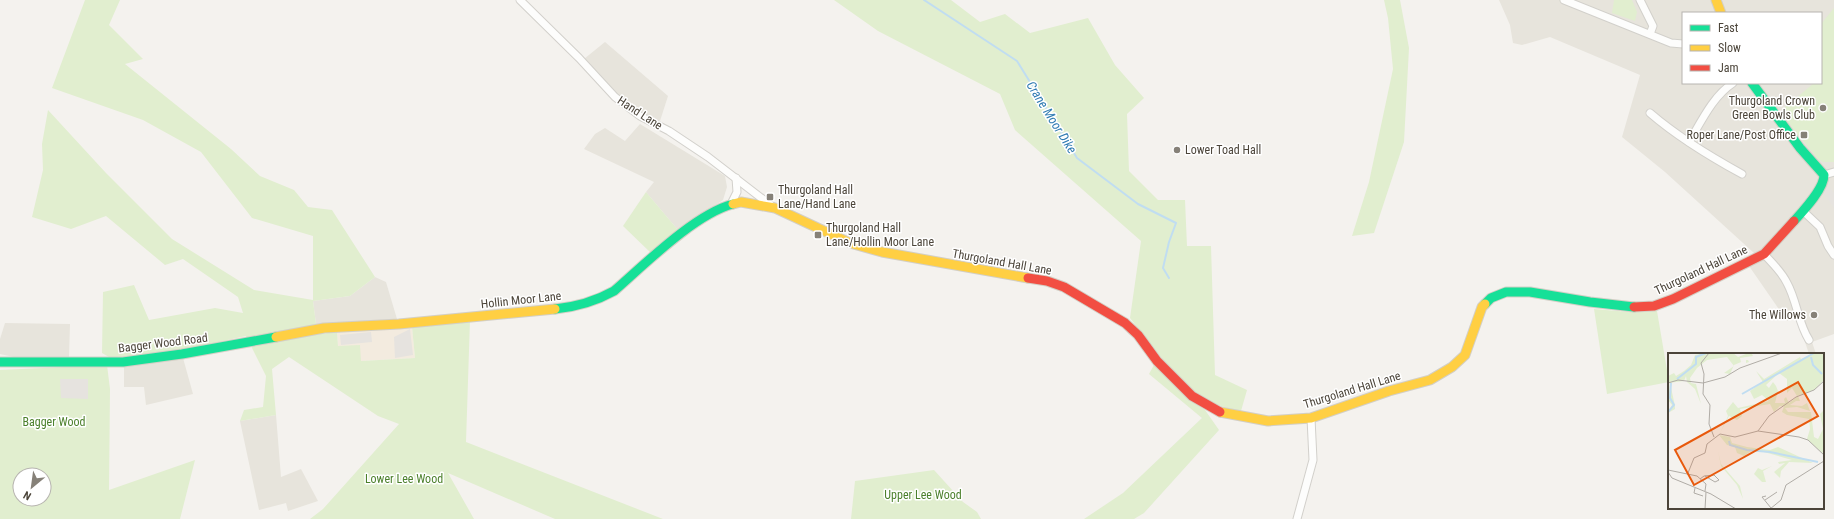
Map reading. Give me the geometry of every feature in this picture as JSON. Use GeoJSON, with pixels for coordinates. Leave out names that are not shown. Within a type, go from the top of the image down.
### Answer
{"type":"FeatureCollection","features":[{"type":"Feature","properties":{"kind":"street","name":"Hand Lane"},"geometry":{"type":"LineString","coordinates":[[520,0],[615,97],[640,116],[684,140],[775,208]]}},
{"type":"Feature","properties":{"kind":"street"},"geometry":{"type":"LineString","coordinates":[[1564,0],[1670,43],[1682,44]]}},
{"type":"Feature","properties":{"kind":"street"},"geometry":{"type":"LineString","coordinates":[[1640,0],[1653,26],[1650,34]]}},
{"type":"Feature","properties":{"kind":"street"},"geometry":{"type":"LineString","coordinates":[[1716,0],[1722,12]]}},
{"type":"Feature","properties":{"kind":"street"},"geometry":{"type":"LineString","coordinates":[[1689,142],[1712,106],[1721,94],[1732,84]]}},
{"type":"Feature","properties":{"kind":"street"},"geometry":{"type":"LineString","coordinates":[[1753,84],[1800,148],[1824,175],[1834,172]]}},
{"type":"Feature","properties":{"kind":"street"},"geometry":{"type":"LineString","coordinates":[[1650,113],[1667,128],[1689,142],[1698,150],[1742,174]]}},
{"type":"Feature","properties":{"kind":"street","name":"Thurgoland Hall Lane"},"geometry":{"type":"LineString","coordinates":[[775,208],[800,221],[850,243],[882,252],[1047,281],[1064,287],[1125,323],[1138,334],[1156,360],[1192,396],[1222,413],[1268,422],[1311,418],[1388,391],[1430,380],[1452,367],[1465,355],[1482,307],[1491,298],[1506,292],[1530,292],[1590,302],[1633,307],[1654,306],[1673,299],[1764,254],[1803,211],[1823,183],[1824,175]]}},
{"type":"Feature","properties":{"kind":"street"},"geometry":{"type":"LineString","coordinates":[[731,204],[737,192],[736,178]]}},
{"type":"Feature","properties":{"kind":"street","name":"Hollin Moor Lane"},"geometry":{"type":"LineString","coordinates":[[281,337],[324,328],[399,324],[559,309],[586,303],[602,298],[614,291],[681,233],[721,206],[741,202],[775,208]]}},
{"type":"Feature","properties":{"kind":"street"},"geometry":{"type":"LineString","coordinates":[[1803,211],[1820,227],[1828,246],[1834,255]]}},
{"type":"Feature","properties":{"kind":"street"},"geometry":{"type":"LineString","coordinates":[[1764,254],[1787,282],[1796,305],[1803,331],[1810,340]]}},
{"type":"Feature","properties":{"kind":"street","name":"Bagger Wood Road"},"geometry":{"type":"LineString","coordinates":[[0,362],[123,362],[182,354],[281,337]]}},
{"type":"Feature","properties":{"kind":"street"},"geometry":{"type":"LineString","coordinates":[[1297,519],[1314,460],[1311,418]]}},
{"type":"Feature","properties":{"kind":"shaded area"},"geometry":{"type":"Polygon","coordinates":[[[1499,0],[1834,0],[1834,334],[1812,342],[1816,353],[1809,353],[1796,315],[1787,321],[1749,266],[1754,253],[1665,172],[1622,137],[1640,75],[1550,37],[1522,45],[1513,43],[1510,25],[1499,0]]]}},
{"type":"Feature","properties":{"kind":"shaded area"},"geometry":{"type":"Polygon","coordinates":[[[605,42],[668,96],[660,121],[644,114],[617,96],[584,59],[605,42]]]}},
{"type":"Feature","properties":{"kind":"shaded area"},"geometry":{"type":"Polygon","coordinates":[[[640,124],[725,176],[727,187],[723,200],[678,230],[646,192],[654,182],[584,149],[595,134],[605,128],[625,141],[640,124]]]}},
{"type":"Feature","properties":{"kind":"shaded area"},"geometry":{"type":"Polygon","coordinates":[[[1828,185],[1834,193],[1834,208],[1823,192],[1828,185]]]}},
{"type":"Feature","properties":{"kind":"shaded area"},"geometry":{"type":"Polygon","coordinates":[[[375,277],[386,282],[397,319],[316,324],[313,301],[350,296],[375,277]]]}},
{"type":"Feature","properties":{"kind":"shaded area"},"geometry":{"type":"Polygon","coordinates":[[[5,323],[70,324],[69,357],[23,359],[0,354],[0,339],[5,323]]]}},
{"type":"Feature","properties":{"kind":"shaded area"},"geometry":{"type":"Polygon","coordinates":[[[412,327],[415,358],[361,361],[338,347],[337,332],[412,327]]]}},
{"type":"Feature","properties":{"kind":"shaded area"},"geometry":{"type":"Polygon","coordinates":[[[410,329],[413,355],[395,358],[394,337],[410,329]]]}},
{"type":"Feature","properties":{"kind":"shaded area"},"geometry":{"type":"Polygon","coordinates":[[[371,332],[372,342],[341,345],[340,335],[371,332]]]}},
{"type":"Feature","properties":{"kind":"shaded area"},"geometry":{"type":"Polygon","coordinates":[[[183,358],[193,394],[146,405],[144,387],[124,387],[124,367],[183,358]]]}},
{"type":"Feature","properties":{"kind":"shaded area"},"geometry":{"type":"Polygon","coordinates":[[[60,379],[88,379],[88,399],[61,398],[60,379]]]}},
{"type":"Feature","properties":{"kind":"shaded area"},"geometry":{"type":"Polygon","coordinates":[[[276,415],[281,477],[301,469],[318,501],[288,511],[286,503],[259,510],[240,421],[276,415]]]}},
{"type":"Feature","properties":{"kind":"green space","name":"Lower Lee Wood"},"geometry":{"type":"Polygon","coordinates":[[[85,0],[120,0],[109,25],[143,59],[125,64],[231,149],[260,176],[294,190],[308,207],[332,210],[375,277],[350,296],[313,301],[316,324],[302,328],[304,336],[337,332],[338,346],[360,345],[361,361],[415,358],[412,327],[470,320],[466,442],[663,519],[555,519],[448,473],[474,519],[310,519],[323,509],[399,424],[378,416],[289,357],[272,369],[276,415],[240,421],[244,410],[263,407],[266,376],[246,336],[181,350],[123,359],[109,357],[102,353],[103,292],[134,285],[149,320],[215,308],[243,313],[238,297],[183,259],[165,265],[106,216],[71,229],[32,217],[43,170],[42,144],[48,110],[106,173],[172,239],[254,290],[313,300],[313,236],[252,218],[201,152],[143,120],[52,88],[85,0]]]}},
{"type":"Feature","properties":{"kind":"green space"},"geometry":{"type":"Polygon","coordinates":[[[834,0],[951,0],[980,22],[1005,14],[1030,33],[1088,18],[1115,65],[1144,98],[1127,114],[1129,171],[1158,200],[1185,200],[1187,246],[1211,246],[1215,375],[1247,390],[1241,411],[1213,403],[1187,385],[1166,363],[1130,318],[1141,241],[1015,130],[1000,94],[878,31],[834,0]]]}},
{"type":"Feature","properties":{"kind":"green space"},"geometry":{"type":"Polygon","coordinates":[[[1384,0],[1400,0],[1409,48],[1404,142],[1374,233],[1352,236],[1369,182],[1393,69],[1388,18],[1384,0]]]}},
{"type":"Feature","properties":{"kind":"green space"},"geometry":{"type":"Polygon","coordinates":[[[1614,0],[1632,0],[1637,12],[1635,21],[1612,13],[1614,0]]]}},
{"type":"Feature","properties":{"kind":"green space"},"geometry":{"type":"Polygon","coordinates":[[[1834,8],[1834,162],[1823,162],[1818,159],[1783,116],[1783,109],[1813,84],[1822,84],[1822,23],[1834,8]]]}},
{"type":"Feature","properties":{"kind":"green space"},"geometry":{"type":"Polygon","coordinates":[[[646,192],[678,230],[651,253],[623,226],[646,192]]]}},
{"type":"Feature","properties":{"kind":"green space"},"geometry":{"type":"Polygon","coordinates":[[[1594,309],[1629,312],[1657,311],[1668,382],[1607,394],[1594,309]]]}},
{"type":"Feature","properties":{"kind":"green space","name":"Bagger Wood"},"geometry":{"type":"Polygon","coordinates":[[[107,365],[110,389],[109,490],[195,460],[180,519],[0,519],[0,370],[107,365]]]}},
{"type":"Feature","properties":{"kind":"green space"},"geometry":{"type":"Polygon","coordinates":[[[1154,365],[1190,400],[1205,410],[1219,430],[1144,513],[1134,519],[1084,519],[1123,493],[1202,418],[1149,374],[1154,365]]]}},
{"type":"Feature","properties":{"kind":"green space","name":"Upper Lee Wood"},"geometry":{"type":"Polygon","coordinates":[[[934,470],[963,502],[977,512],[981,519],[851,519],[855,481],[934,470]]]}},
{"type":"Feature","properties":{"kind":"waterway","name":"Crane Moor Dike"},"geometry":{"type":"LineString","coordinates":[[924,0],[1017,61],[1077,158],[1138,204],[1176,223],[1169,242],[1163,268],[1169,278]]}},
{"type":"Feature","properties":{"kind":"traffic: fast"},"geometry":{"type":"LineString","coordinates":[[1753,84],[1800,148],[1824,175],[1821,187],[1794,221]]}},
{"type":"Feature","properties":{"kind":"traffic: fast"},"geometry":{"type":"LineString","coordinates":[[555,309],[585,303],[614,291],[655,254],[687,229],[703,218],[733,204]]}},
{"type":"Feature","properties":{"kind":"traffic: fast"},"geometry":{"type":"LineString","coordinates":[[1485,304],[1491,298],[1506,292],[1530,292],[1590,302],[1634,307]]}},
{"type":"Feature","properties":{"kind":"traffic: fast"},"geometry":{"type":"LineString","coordinates":[[0,362],[123,362],[182,354],[276,337]]}},
{"type":"Feature","properties":{"kind":"traffic: slow"},"geometry":{"type":"LineString","coordinates":[[1716,0],[1721,12]]}},
{"type":"Feature","properties":{"kind":"traffic: slow"},"geometry":{"type":"LineString","coordinates":[[733,204],[741,202],[775,208],[850,243],[882,252],[1028,278]]}},
{"type":"Feature","properties":{"kind":"traffic: slow"},"geometry":{"type":"LineString","coordinates":[[1220,412],[1268,421],[1311,418],[1389,391],[1430,380],[1452,367],[1465,355],[1482,307],[1485,304]]}},
{"type":"Feature","properties":{"kind":"traffic: slow"},"geometry":{"type":"LineString","coordinates":[[276,337],[324,328],[399,324],[555,309]]}},
{"type":"Feature","properties":{"kind":"traffic: jam"},"geometry":{"type":"LineString","coordinates":[[1634,307],[1654,306],[1673,299],[1764,254],[1794,221]]}},
{"type":"Feature","properties":{"kind":"traffic: jam"},"geometry":{"type":"LineString","coordinates":[[1028,278],[1047,281],[1064,287],[1125,323],[1138,335],[1157,361],[1192,396],[1220,412]]}},
{"type":"Feature","properties":{"kind":"place","name":"Thurgoland Crown Green Bowls Club"},"geometry":{"type":"Point","coordinates":[1823,108]}},
{"type":"Feature","properties":{"kind":"place","name":"Roper Lane/Post Office"},"geometry":{"type":"Point","coordinates":[1804,135]}},
{"type":"Feature","properties":{"kind":"place","name":"Lower Toad Hall"},"geometry":{"type":"Point","coordinates":[1177,150]}},
{"type":"Feature","properties":{"kind":"place","name":"Thurgoland Hall Lane/Hand Lane"},"geometry":{"type":"Point","coordinates":[770,197]}},
{"type":"Feature","properties":{"kind":"place","name":"Thurgoland Hall Lane/Hollin Moor Lane"},"geometry":{"type":"Point","coordinates":[818,235]}},
{"type":"Feature","properties":{"kind":"place","name":"The Willows"},"geometry":{"type":"Point","coordinates":[1814,315]}}]}
